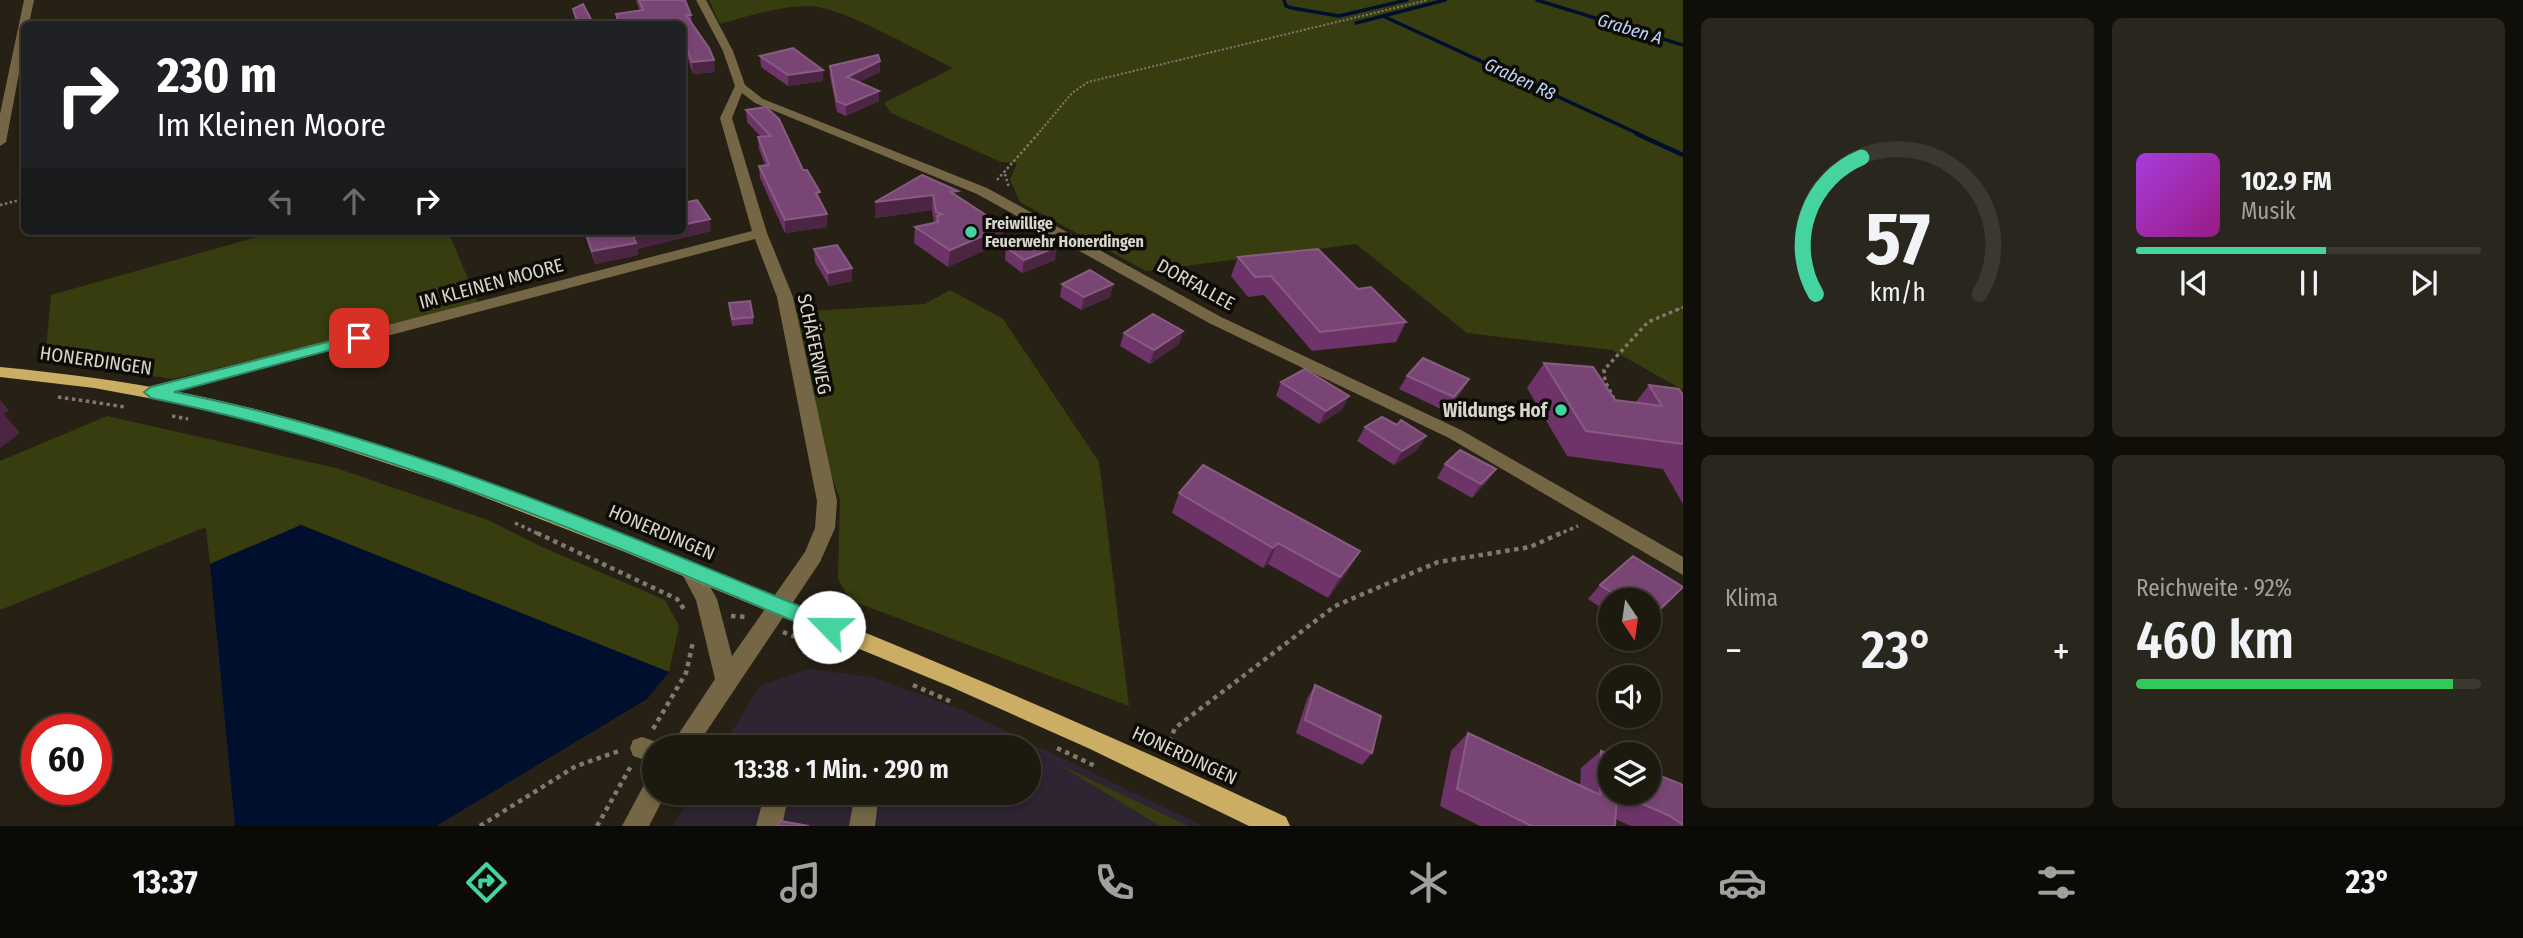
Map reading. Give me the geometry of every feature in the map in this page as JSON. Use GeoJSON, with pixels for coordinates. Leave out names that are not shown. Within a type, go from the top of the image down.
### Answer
{"type":"FeatureCollection","features":[{"type":"Feature","properties":{"kind":"main road","name":"HONERDINGEN"},"geometry":{"type":"LineString","coordinates":[[0,372],[151,392],[235,409],[406,460],[555,514],[690,570],[772,616],[1034,712],[1277,826]]}},
{"type":"Feature","properties":{"kind":"street"},"geometry":{"type":"LineString","coordinates":[[25,21],[29,0]]}},
{"type":"Feature","properties":{"kind":"street"},"geometry":{"type":"LineString","coordinates":[[701,0],[728,51],[740,86]]}},
{"type":"Feature","properties":{"kind":"street"},"geometry":{"type":"LineString","coordinates":[[0,142],[21,39]]}},
{"type":"Feature","properties":{"kind":"street","name":"DORFALLEE"},"geometry":{"type":"LineString","coordinates":[[740,86],[759,101],[982,191],[1215,320],[1455,434],[1683,567]]}},
{"type":"Feature","properties":{"kind":"street","name":"SCHÄFERWEG"},"geometry":{"type":"LineString","coordinates":[[690,735],[814,556],[825,528],[827,501],[785,298],[760,233],[726,118],[740,86]]}},
{"type":"Feature","properties":{"kind":"street"},"geometry":{"type":"LineString","coordinates":[[730,108],[759,101]]}},
{"type":"Feature","properties":{"kind":"street","name":"IM KLEINEN MOORE"},"geometry":{"type":"LineString","coordinates":[[151,392],[760,233]]}},
{"type":"Feature","properties":{"kind":"street"},"geometry":{"type":"LineString","coordinates":[[690,570],[706,599],[727,680]]}},
{"type":"Feature","properties":{"kind":"street"},"geometry":{"type":"LineString","coordinates":[[635,826],[647,805]]}},
{"type":"Feature","properties":{"kind":"street"},"geometry":{"type":"LineString","coordinates":[[769,826],[774,805]]}},
{"type":"Feature","properties":{"kind":"street"},"geometry":{"type":"LineString","coordinates":[[862,826],[865,805]]}},
{"type":"Feature","properties":{"kind":"path"},"geometry":{"type":"LineString","coordinates":[[982,191],[1006,173],[1072,93],[1088,82],[1428,0]]}},
{"type":"Feature","properties":{"kind":"path"},"geometry":{"type":"LineString","coordinates":[[0,205],[21,201]]}},
{"type":"Feature","properties":{"kind":"path"},"geometry":{"type":"LineString","coordinates":[[1618,407],[1605,381],[1604,370],[1648,322],[1683,307]]}},
{"type":"Feature","properties":{"kind":"path"},"geometry":{"type":"LineString","coordinates":[[55,397],[130,408]]}},
{"type":"Feature","properties":{"kind":"path"},"geometry":{"type":"LineString","coordinates":[[169,415],[195,420]]}},
{"type":"Feature","properties":{"kind":"path"},"geometry":{"type":"LineString","coordinates":[[1159,769],[1175,728],[1335,606],[1438,562],[1530,547],[1599,516]]}},
{"type":"Feature","properties":{"kind":"path"},"geometry":{"type":"LineString","coordinates":[[510,520],[677,599],[689,615]]}},
{"type":"Feature","properties":{"kind":"path"},"geometry":{"type":"LineString","coordinates":[[772,616],[822,648]]}},
{"type":"Feature","properties":{"kind":"path"},"geometry":{"type":"LineString","coordinates":[[655,735],[686,673],[694,637]]}},
{"type":"Feature","properties":{"kind":"path"},"geometry":{"type":"LineString","coordinates":[[908,683],[958,704]]}},
{"type":"Feature","properties":{"kind":"path"},"geometry":{"type":"LineString","coordinates":[[1055,748],[1103,769]]}},
{"type":"Feature","properties":{"kind":"path"},"geometry":{"type":"LineString","coordinates":[[480,826],[576,766],[615,751],[642,750]]}},
{"type":"Feature","properties":{"kind":"path"},"geometry":{"type":"LineString","coordinates":[[597,826],[642,759]]}},
{"type":"Feature","properties":{"kind":"shaded area"},"geometry":{"type":"Polygon","coordinates":[[[809,669],[872,677],[962,710],[1014,735],[729,735],[760,686],[809,669]]]}},
{"type":"Feature","properties":{"kind":"shaded area"},"geometry":{"type":"Polygon","coordinates":[[[1041,748],[1203,826],[673,826],[686,805],[1041,805],[1041,748]]]}},
{"type":"Feature","properties":{"kind":"green space"},"geometry":{"type":"Polygon","coordinates":[[[709,0],[1683,0],[1683,390],[1612,350],[1467,333],[1356,244],[1146,271],[1020,202],[1010,180],[1017,163],[1001,162],[891,113],[884,103],[953,68],[861,22],[824,8],[787,8],[720,24],[709,0]]]}},
{"type":"Feature","properties":{"kind":"green space"},"geometry":{"type":"Polygon","coordinates":[[[264,235],[450,235],[479,305],[173,379],[45,361],[51,295],[264,235]]]}},
{"type":"Feature","properties":{"kind":"green space"},"geometry":{"type":"Polygon","coordinates":[[[950,290],[1003,319],[1099,462],[1129,706],[850,600],[838,579],[840,499],[799,385],[796,312],[925,304],[950,290]]]}},
{"type":"Feature","properties":{"kind":"green space"},"geometry":{"type":"Polygon","coordinates":[[[107,416],[336,468],[488,520],[542,547],[665,600],[679,626],[669,672],[301,525],[210,564],[206,527],[0,610],[0,461],[107,416]]]}},
{"type":"Feature","properties":{"kind":"green space"},"geometry":{"type":"Polygon","coordinates":[[[1058,764],[1188,826],[1160,826],[1058,764]]]}},
{"type":"Feature","properties":{"kind":"water"},"geometry":{"type":"Polygon","coordinates":[[[301,525],[669,672],[647,699],[436,826],[235,826],[210,564],[301,525]]]}},
{"type":"Feature","properties":{"kind":"building"},"geometry":{"type":"Polygon","coordinates":[[[639,0],[685,0],[691,15],[686,15],[714,60],[692,62],[686,46],[686,21],[610,21],[618,20],[616,14],[643,10],[639,0]]]}},
{"type":"Feature","properties":{"kind":"building"},"geometry":{"type":"Polygon","coordinates":[[[583,4],[592,21],[577,21],[573,9],[583,4]]]}},
{"type":"Feature","properties":{"kind":"building"},"geometry":{"type":"Polygon","coordinates":[[[793,48],[823,70],[788,75],[760,56],[793,48]]]}},
{"type":"Feature","properties":{"kind":"building"},"geometry":{"type":"Polygon","coordinates":[[[878,55],[880,61],[847,77],[879,91],[846,105],[837,101],[830,66],[878,55]]]}},
{"type":"Feature","properties":{"kind":"building"},"geometry":{"type":"Polygon","coordinates":[[[766,107],[779,119],[803,170],[807,170],[820,192],[816,193],[827,214],[785,220],[759,166],[769,165],[758,137],[771,136],[746,110],[766,107]]]}},
{"type":"Feature","properties":{"kind":"building"},"geometry":{"type":"Polygon","coordinates":[[[922,175],[958,191],[951,192],[1004,227],[950,250],[915,227],[938,222],[937,216],[942,214],[936,212],[933,195],[875,202],[922,175]]]}},
{"type":"Feature","properties":{"kind":"building"},"geometry":{"type":"Polygon","coordinates":[[[697,200],[710,219],[686,224],[686,202],[697,200]]]}},
{"type":"Feature","properties":{"kind":"building"},"geometry":{"type":"Polygon","coordinates":[[[586,235],[642,235],[633,237],[636,243],[592,251],[586,235]]]}},
{"type":"Feature","properties":{"kind":"building"},"geometry":{"type":"Polygon","coordinates":[[[1039,235],[1057,247],[1024,260],[1006,247],[1039,235]]]}},
{"type":"Feature","properties":{"kind":"building"},"geometry":{"type":"Polygon","coordinates":[[[837,245],[852,268],[828,273],[814,249],[837,245]]]}},
{"type":"Feature","properties":{"kind":"building"},"geometry":{"type":"Polygon","coordinates":[[[1318,249],[1358,289],[1371,287],[1406,322],[1320,332],[1271,276],[1255,277],[1238,257],[1318,249]]]}},
{"type":"Feature","properties":{"kind":"building"},"geometry":{"type":"Polygon","coordinates":[[[1090,270],[1113,284],[1084,297],[1062,284],[1090,270]]]}},
{"type":"Feature","properties":{"kind":"building"},"geometry":{"type":"Polygon","coordinates":[[[750,301],[753,317],[732,319],[729,303],[750,301]]]}},
{"type":"Feature","properties":{"kind":"building"},"geometry":{"type":"Polygon","coordinates":[[[1153,314],[1183,331],[1154,350],[1124,333],[1153,314]]]}},
{"type":"Feature","properties":{"kind":"building"},"geometry":{"type":"Polygon","coordinates":[[[1423,358],[1469,379],[1454,397],[1407,376],[1423,358]]]}},
{"type":"Feature","properties":{"kind":"building"},"geometry":{"type":"Polygon","coordinates":[[[1544,363],[1593,367],[1615,400],[1662,406],[1649,385],[1679,389],[1683,395],[1683,444],[1586,431],[1544,363]]]}},
{"type":"Feature","properties":{"kind":"building"},"geometry":{"type":"Polygon","coordinates":[[[1305,369],[1349,396],[1326,411],[1281,382],[1305,369]]]}},
{"type":"Feature","properties":{"kind":"building"},"geometry":{"type":"Polygon","coordinates":[[[1382,417],[1397,425],[1401,420],[1426,436],[1402,451],[1365,427],[1382,417]]]}},
{"type":"Feature","properties":{"kind":"building"},"geometry":{"type":"Polygon","coordinates":[[[1460,450],[1496,469],[1481,484],[1445,464],[1460,450]]]}},
{"type":"Feature","properties":{"kind":"building"},"geometry":{"type":"Polygon","coordinates":[[[1203,465],[1360,551],[1340,577],[1278,543],[1273,548],[1179,493],[1203,465]]]}},
{"type":"Feature","properties":{"kind":"building"},"geometry":{"type":"Polygon","coordinates":[[[1633,556],[1683,587],[1661,608],[1661,588],[1605,588],[1600,585],[1633,556]]]}},
{"type":"Feature","properties":{"kind":"building"},"geometry":{"type":"Polygon","coordinates":[[[1315,685],[1381,716],[1372,753],[1305,720],[1315,685]]]}},
{"type":"Feature","properties":{"kind":"building"},"geometry":{"type":"Polygon","coordinates":[[[1468,733],[1598,794],[1598,805],[1616,805],[1615,826],[1532,826],[1457,789],[1468,733]]]}},
{"type":"Feature","properties":{"kind":"building"},"geometry":{"type":"Polygon","coordinates":[[[1661,776],[1683,786],[1683,825],[1645,805],[1661,805],[1661,776]]]}},
{"type":"Feature","properties":{"kind":"building"},"geometry":{"type":"Polygon","coordinates":[[[780,821],[809,826],[779,826],[780,821]]]}},
{"type":"Feature","properties":{"kind":"waterway","name":"Graben R8"},"geometry":{"type":"LineString","coordinates":[[1284,0],[1286,6],[1292,8],[1339,16],[1407,0]]}},
{"type":"Feature","properties":{"kind":"waterway"},"geometry":{"type":"LineString","coordinates":[[1383,16],[1445,0]]}},
{"type":"Feature","properties":{"kind":"waterway","name":"Graben A"},"geometry":{"type":"LineString","coordinates":[[1537,0],[1683,45]]}},
{"type":"Feature","properties":{"kind":"waterway","name":"Graben R8"},"geometry":{"type":"LineString","coordinates":[[1356,23],[1383,16]]}},
{"type":"Feature","properties":{"kind":"waterway","name":"Graben R8"},"geometry":{"type":"LineString","coordinates":[[1383,16],[1641,135]]}},
{"type":"Feature","properties":{"kind":"waterway","name":"Graben R8"},"geometry":{"type":"LineString","coordinates":[[1637,134],[1683,155]]}},
{"type":"Feature","properties":{"kind":"place","name":"Freiwillige Feuerwehr Honerdingen"},"geometry":{"type":"Point","coordinates":[971,232]}},
{"type":"Feature","properties":{"kind":"place","name":"Wildungs Hof"},"geometry":{"type":"Point","coordinates":[1561,410]}},
{"type":"Feature","properties":{"kind":"route"},"geometry":{"type":"LineString","coordinates":[[359,338],[151,392],[235,409],[406,460],[555,514],[829,627]]}}]}
